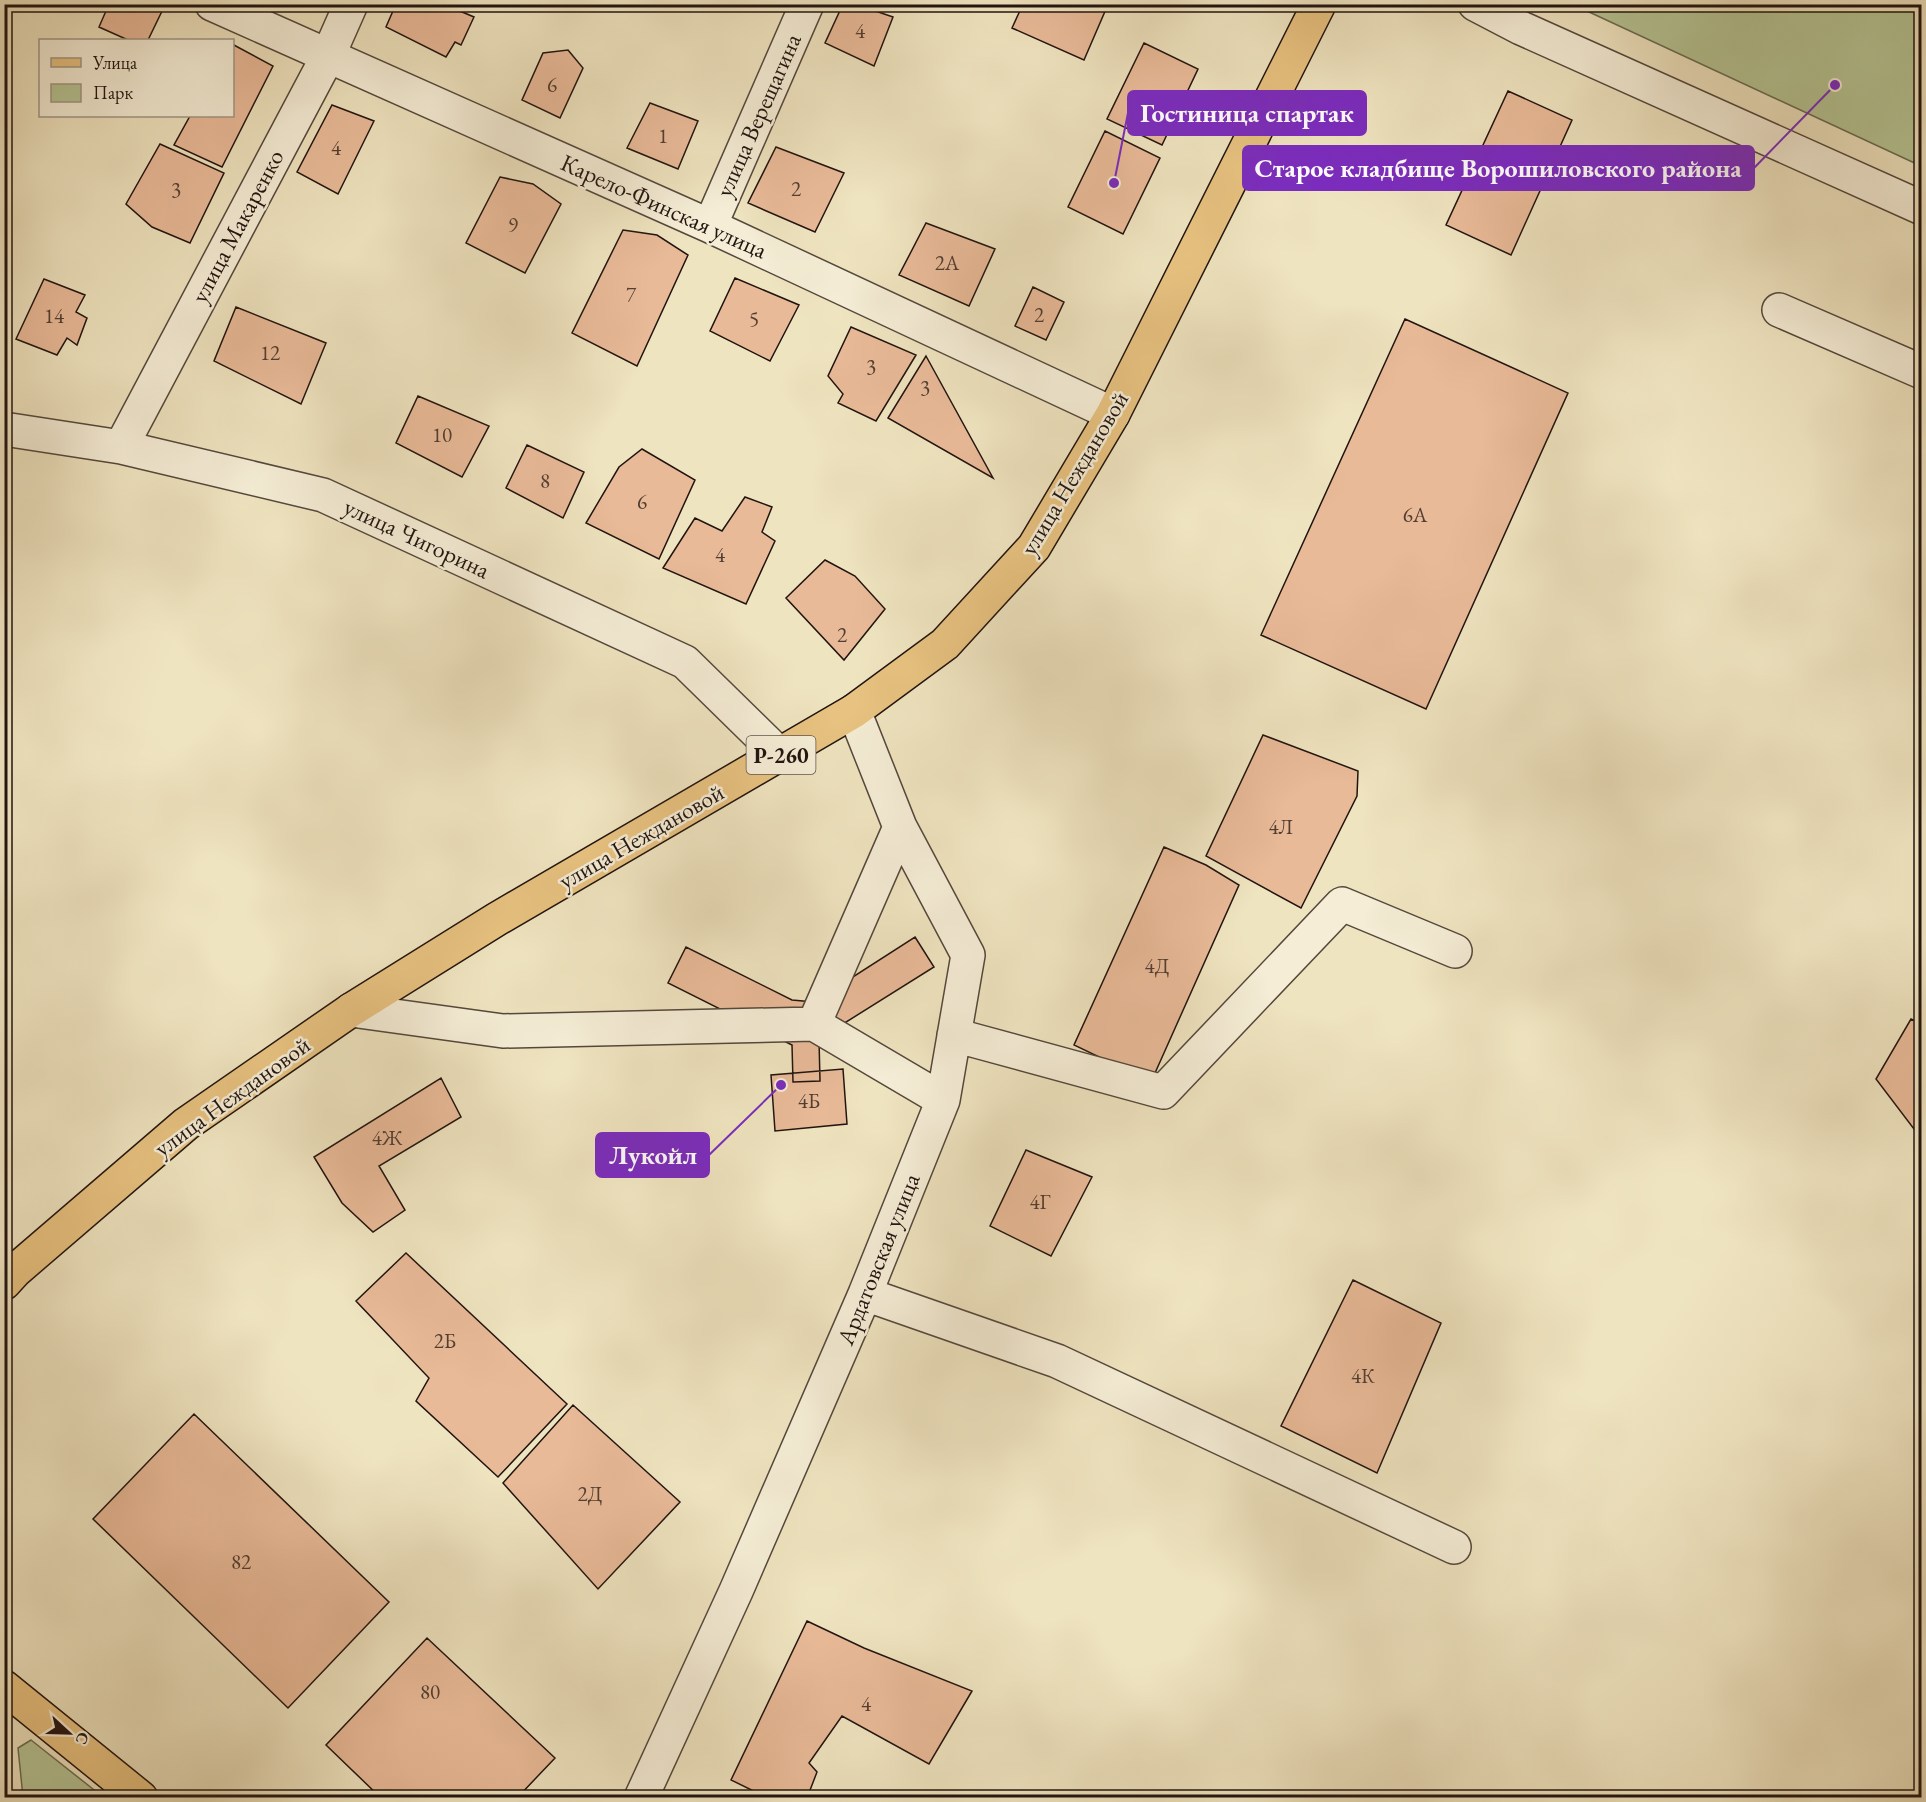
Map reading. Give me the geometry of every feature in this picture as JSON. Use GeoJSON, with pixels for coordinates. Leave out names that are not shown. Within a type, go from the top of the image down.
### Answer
{"type":"FeatureCollection","features":[{"type":"Feature","properties":{"kind":"main road","name":"улица Неждановой"},"geometry":{"type":"LineString","coordinates":[[4,1283],[186,1124],[351,1010],[497,919],[854,711],[945,644],[1034,547],[1113,414],[1319,4]]}},
{"type":"Feature","properties":{"kind":"main road"},"geometry":{"type":"LineString","coordinates":[[4,1686],[141,1797]]}},
{"type":"Feature","properties":{"kind":"street","name":"Карело-Финская улица"},"geometry":{"type":"LineString","coordinates":[[212,4],[710,226],[1113,414]]}},
{"type":"Feature","properties":{"kind":"street","name":"улица Макаренко"},"geometry":{"type":"LineString","coordinates":[[121,447],[328,56],[351,4]]}},
{"type":"Feature","properties":{"kind":"street","name":"улица Верещагина"},"geometry":{"type":"LineString","coordinates":[[710,226],[807,4]]}},
{"type":"Feature","properties":{"kind":"street"},"geometry":{"type":"LineString","coordinates":[[1475,4],[1527,16],[1922,208]]}},
{"type":"Feature","properties":{"kind":"street"},"geometry":{"type":"LineString","coordinates":[[1779,310],[1922,372]]}},
{"type":"Feature","properties":{"kind":"street","name":"улица Чигорина"},"geometry":{"type":"LineString","coordinates":[[4,429],[121,447],[323,495],[684,662],[780,755]]}},
{"type":"Feature","properties":{"kind":"street","name":"Ардатовская улица"},"geometry":{"type":"LineString","coordinates":[[641,1797],[736,1592],[865,1294],[942,1100],[968,955],[900,827],[854,711]]}},
{"type":"Feature","properties":{"kind":"street"},"geometry":{"type":"LineString","coordinates":[[814,1024],[900,827]]}},
{"type":"Feature","properties":{"kind":"street"},"geometry":{"type":"LineString","coordinates":[[954,1035],[1163,1092],[1342,904],[1455,951]]}},
{"type":"Feature","properties":{"kind":"street"},"geometry":{"type":"LineString","coordinates":[[351,1010],[503,1031],[814,1024],[942,1100]]}},
{"type":"Feature","properties":{"kind":"street"},"geometry":{"type":"LineString","coordinates":[[865,1294],[1057,1361],[1454,1547]]}},
{"type":"Feature","properties":{"kind":"green space"},"geometry":{"type":"Polygon","coordinates":[[[1574,5],[1921,5],[1921,166],[1574,5]]]}},
{"type":"Feature","properties":{"kind":"green space"},"geometry":{"type":"Polygon","coordinates":[[[31,1740],[103,1797],[23,1797],[18,1748],[31,1740]]]}},
{"type":"Feature","properties":{"kind":"building"},"geometry":{"type":"Polygon","coordinates":[[[109,4],[153,4],[163,9],[148,39],[126,39],[99,27],[109,4]]]}},
{"type":"Feature","properties":{"kind":"building"},"geometry":{"type":"Polygon","coordinates":[[[396,4],[449,4],[448,6],[474,17],[461,45],[455,42],[446,57],[386,27],[396,4]]]}},
{"type":"Feature","properties":{"kind":"building"},"geometry":{"type":"Polygon","coordinates":[[[843,4],[855,4],[893,17],[874,66],[825,43],[843,4]]]}},
{"type":"Feature","properties":{"kind":"building"},"geometry":{"type":"Polygon","coordinates":[[[1023,4],[1097,4],[1106,9],[1084,60],[1012,28],[1023,4]]]}},
{"type":"Feature","properties":{"kind":"building"},"geometry":{"type":"Polygon","coordinates":[[[1144,43],[1198,69],[1162,145],[1107,119],[1144,43]]]}},
{"type":"Feature","properties":{"kind":"building"},"geometry":{"type":"Polygon","coordinates":[[[234,45],[273,66],[222,167],[174,145],[189,117],[234,117],[234,45]]]}},
{"type":"Feature","properties":{"kind":"building"},"geometry":{"type":"Polygon","coordinates":[[[568,50],[583,68],[560,118],[522,100],[543,53],[568,50]]]}},
{"type":"Feature","properties":{"kind":"building"},"geometry":{"type":"Polygon","coordinates":[[[1508,91],[1572,120],[1511,255],[1446,225],[1508,91]]]}},
{"type":"Feature","properties":{"kind":"building"},"geometry":{"type":"Polygon","coordinates":[[[650,103],[698,121],[678,169],[627,148],[650,103]]]}},
{"type":"Feature","properties":{"kind":"building"},"geometry":{"type":"Polygon","coordinates":[[[332,105],[374,121],[338,194],[297,172],[332,105]]]}},
{"type":"Feature","properties":{"kind":"building"},"geometry":{"type":"Polygon","coordinates":[[[1105,131],[1160,158],[1123,234],[1068,207],[1105,131]]]}},
{"type":"Feature","properties":{"kind":"building"},"geometry":{"type":"Polygon","coordinates":[[[160,144],[224,173],[190,243],[152,227],[126,204],[160,144]]]}},
{"type":"Feature","properties":{"kind":"building"},"geometry":{"type":"Polygon","coordinates":[[[776,147],[844,173],[815,232],[748,203],[776,147]]]}},
{"type":"Feature","properties":{"kind":"building"},"geometry":{"type":"Polygon","coordinates":[[[500,177],[533,184],[561,204],[525,273],[466,243],[500,177]]]}},
{"type":"Feature","properties":{"kind":"building"},"geometry":{"type":"Polygon","coordinates":[[[926,223],[995,249],[969,306],[899,275],[926,223]]]}},
{"type":"Feature","properties":{"kind":"building"},"geometry":{"type":"Polygon","coordinates":[[[623,230],[657,235],[688,255],[637,366],[572,333],[623,230]]]}},
{"type":"Feature","properties":{"kind":"building"},"geometry":{"type":"Polygon","coordinates":[[[735,278],[799,305],[770,361],[710,331],[735,278]]]}},
{"type":"Feature","properties":{"kind":"building"},"geometry":{"type":"Polygon","coordinates":[[[44,279],[85,295],[76,312],[87,318],[77,345],[67,338],[57,355],[16,339],[44,279]]]}},
{"type":"Feature","properties":{"kind":"building"},"geometry":{"type":"Polygon","coordinates":[[[1033,287],[1064,302],[1046,340],[1015,326],[1033,287]]]}},
{"type":"Feature","properties":{"kind":"building"},"geometry":{"type":"Polygon","coordinates":[[[236,307],[326,343],[301,404],[214,361],[236,307]]]}},
{"type":"Feature","properties":{"kind":"building"},"geometry":{"type":"Polygon","coordinates":[[[1405,319],[1568,393],[1426,709],[1261,635],[1405,319]]]}},
{"type":"Feature","properties":{"kind":"building"},"geometry":{"type":"Polygon","coordinates":[[[851,327],[916,355],[876,421],[838,403],[843,394],[828,376],[851,327]]]}},
{"type":"Feature","properties":{"kind":"building"},"geometry":{"type":"Polygon","coordinates":[[[926,356],[993,478],[888,418],[926,356]]]}},
{"type":"Feature","properties":{"kind":"building"},"geometry":{"type":"Polygon","coordinates":[[[418,396],[489,426],[462,477],[396,443],[418,396]]]}},
{"type":"Feature","properties":{"kind":"building"},"geometry":{"type":"Polygon","coordinates":[[[527,445],[584,472],[563,518],[506,488],[527,445]]]}},
{"type":"Feature","properties":{"kind":"building"},"geometry":{"type":"Polygon","coordinates":[[[642,449],[695,480],[659,559],[586,523],[619,467],[642,449]]]}},
{"type":"Feature","properties":{"kind":"building"},"geometry":{"type":"Polygon","coordinates":[[[745,497],[772,507],[762,532],[775,541],[746,604],[663,568],[695,518],[722,531],[745,497]]]}},
{"type":"Feature","properties":{"kind":"building"},"geometry":{"type":"Polygon","coordinates":[[[825,560],[855,576],[885,609],[844,660],[786,598],[825,560]]]}},
{"type":"Feature","properties":{"kind":"building"},"geometry":{"type":"Polygon","coordinates":[[[1263,735],[1358,771],[1357,796],[1301,908],[1206,856],[1263,735]]]}},
{"type":"Feature","properties":{"kind":"building"},"geometry":{"type":"Polygon","coordinates":[[[1164,847],[1206,865],[1239,885],[1151,1082],[1074,1045],[1164,847]]]}},
{"type":"Feature","properties":{"kind":"building"},"geometry":{"type":"Polygon","coordinates":[[[915,937],[934,967],[819,1039],[820,1081],[793,1082],[792,1045],[668,983],[686,947],[792,1000],[814,1002],[915,937]]]}},
{"type":"Feature","properties":{"kind":"building"},"geometry":{"type":"Polygon","coordinates":[[[1911,1019],[1922,1024],[1922,1136],[1917,1133],[1876,1079],[1911,1019]]]}},
{"type":"Feature","properties":{"kind":"building"},"geometry":{"type":"Polygon","coordinates":[[[843,1069],[847,1124],[775,1131],[771,1075],[843,1069]]]}},
{"type":"Feature","properties":{"kind":"building"},"geometry":{"type":"Polygon","coordinates":[[[441,1078],[461,1117],[379,1166],[405,1210],[373,1232],[342,1203],[314,1157],[441,1078]]]}},
{"type":"Feature","properties":{"kind":"building"},"geometry":{"type":"Polygon","coordinates":[[[1026,1150],[1092,1177],[1051,1256],[990,1226],[1026,1150]]]}},
{"type":"Feature","properties":{"kind":"building"},"geometry":{"type":"Polygon","coordinates":[[[406,1253],[567,1404],[498,1477],[416,1401],[429,1378],[356,1301],[406,1253]]]}},
{"type":"Feature","properties":{"kind":"building"},"geometry":{"type":"Polygon","coordinates":[[[1353,1280],[1441,1323],[1377,1473],[1281,1426],[1353,1280]]]}},
{"type":"Feature","properties":{"kind":"building"},"geometry":{"type":"Polygon","coordinates":[[[573,1405],[680,1502],[598,1589],[503,1483],[573,1405]]]}},
{"type":"Feature","properties":{"kind":"building"},"geometry":{"type":"Polygon","coordinates":[[[194,1414],[389,1602],[288,1708],[93,1519],[194,1414]]]}},
{"type":"Feature","properties":{"kind":"building"},"geometry":{"type":"Polygon","coordinates":[[[807,1621],[864,1648],[972,1691],[929,1764],[842,1716],[809,1763],[817,1772],[807,1798],[768,1798],[731,1780],[807,1621]]]}},
{"type":"Feature","properties":{"kind":"building"},"geometry":{"type":"Polygon","coordinates":[[[427,1638],[555,1758],[517,1798],[381,1798],[326,1745],[427,1638]]]}},
{"type":"Feature","properties":{"kind":"place","name":"Старое кладбище Ворошиловского района"},"geometry":{"type":"Point","coordinates":[1835,85]}},
{"type":"Feature","properties":{"kind":"place","name":"Гостиница спартак"},"geometry":{"type":"Point","coordinates":[1114,183]}},
{"type":"Feature","properties":{"kind":"place","name":"Лукойл"},"geometry":{"type":"Point","coordinates":[781,1085]}}]}
